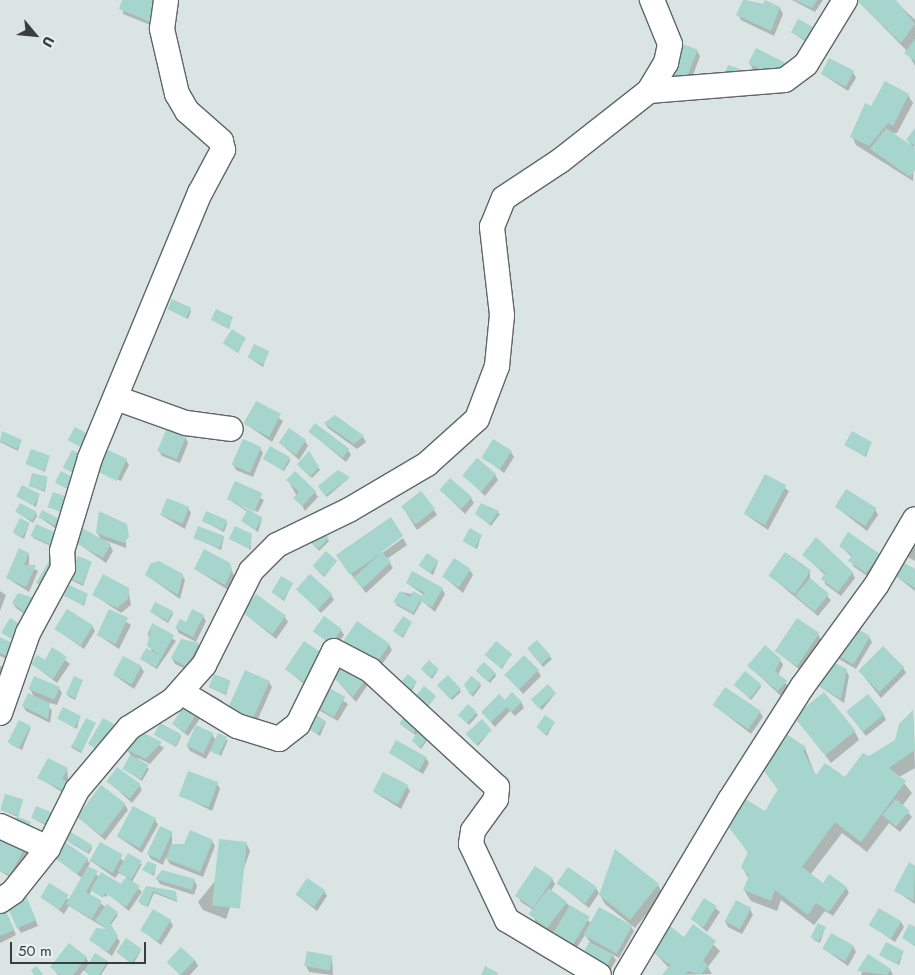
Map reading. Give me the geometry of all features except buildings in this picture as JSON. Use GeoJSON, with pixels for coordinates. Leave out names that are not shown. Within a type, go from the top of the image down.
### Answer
{"type":"FeatureCollection","features":[{"type":"Feature","properties":{"kind":"street"},"geometry":{"type":"LineString","coordinates":[[0,713],[28,633],[63,568],[62,551],[73,509],[116,398],[200,193],[223,150],[221,141],[187,111],[177,94],[162,30],[166,0]]}},
{"type":"Feature","properties":{"kind":"street"},"geometry":{"type":"LineString","coordinates":[[0,901],[13,892],[48,848],[77,790],[130,728],[181,692],[204,665],[251,572],[277,545],[349,510],[427,464],[477,419],[497,366],[502,315],[494,212],[504,198],[560,161],[649,91],[666,63],[670,44],[652,0]]}},
{"type":"Feature","properties":{"kind":"street"},"geometry":{"type":"LineString","coordinates":[[649,91],[784,80],[806,64],[845,0]]}},
{"type":"Feature","properties":{"kind":"street"},"geometry":{"type":"LineString","coordinates":[[116,398],[186,423],[231,429]]}},
{"type":"Feature","properties":{"kind":"street"},"geometry":{"type":"LineString","coordinates":[[626,975],[730,800],[802,687],[877,584],[915,519]]}},
{"type":"Feature","properties":{"kind":"street"},"geometry":{"type":"LineString","coordinates":[[181,692],[228,722],[279,739],[298,724],[334,651],[370,670],[497,787],[496,799],[473,831],[471,844],[507,920],[598,975]]}},
{"type":"Feature","properties":{"kind":"street"},"geometry":{"type":"LineString","coordinates":[[0,826],[48,848]]}}]}
